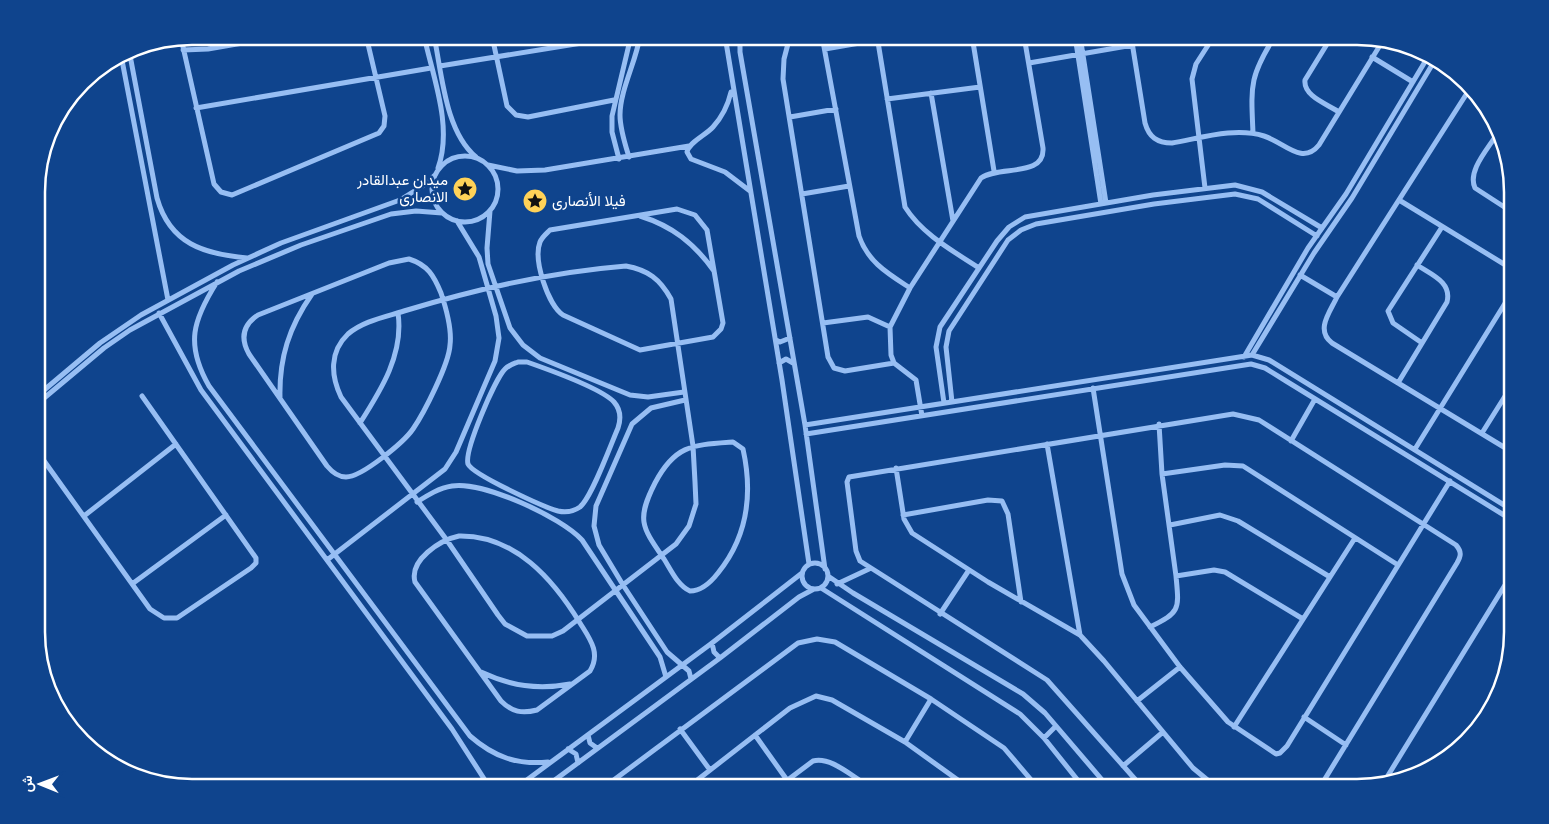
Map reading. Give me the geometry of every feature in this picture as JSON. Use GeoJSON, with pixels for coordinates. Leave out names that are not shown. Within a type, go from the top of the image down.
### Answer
{"type":"FeatureCollection","features":[{"type":"Feature","properties":{"kind":"street"},"geometry":{"type":"LineString","coordinates":[[183,50],[208,49],[231,45]]}},
{"type":"Feature","properties":{"kind":"street"},"geometry":{"type":"LineString","coordinates":[[182,46],[214,184],[221,192],[232,194],[379,133],[385,119],[368,45]]}},
{"type":"Feature","properties":{"kind":"street"},"geometry":{"type":"LineString","coordinates":[[426,45],[444,138],[432,191],[442,213]]}},
{"type":"Feature","properties":{"kind":"street"},"geometry":{"type":"LineString","coordinates":[[436,45],[453,124],[464,146],[476,158],[488,165],[527,172],[619,159],[689,146],[704,136],[719,120],[732,89]]}},
{"type":"Feature","properties":{"kind":"street"},"geometry":{"type":"LineString","coordinates":[[494,45],[507,106],[520,116],[528,117],[614,100]]}},
{"type":"Feature","properties":{"kind":"street"},"geometry":{"type":"LineString","coordinates":[[440,66],[570,45]]}},
{"type":"Feature","properties":{"kind":"street"},"geometry":{"type":"LineString","coordinates":[[619,159],[612,124],[614,100],[627,62],[630,45]]}},
{"type":"Feature","properties":{"kind":"street"},"geometry":{"type":"LineString","coordinates":[[629,157],[622,130],[620,108],[634,65],[638,45]]}},
{"type":"Feature","properties":{"kind":"street"},"geometry":{"type":"LineString","coordinates":[[527,779],[712,644],[802,573],[809,564],[776,340],[732,89],[726,45]]}},
{"type":"Feature","properties":{"kind":"street"},"geometry":{"type":"LineString","coordinates":[[556,779],[720,658],[799,596],[821,588],[826,583],[828,576],[805,425],[744,78],[741,45]]}},
{"type":"Feature","properties":{"kind":"street"},"geometry":{"type":"LineString","coordinates":[[788,45],[783,71],[828,358],[834,368],[845,371],[894,363]]}},
{"type":"Feature","properties":{"kind":"street"},"geometry":{"type":"LineString","coordinates":[[824,45],[858,236],[866,252],[877,265],[910,288]]}},
{"type":"Feature","properties":{"kind":"street"},"geometry":{"type":"LineString","coordinates":[[825,49],[844,45]]}},
{"type":"Feature","properties":{"kind":"street"},"geometry":{"type":"LineString","coordinates":[[878,45],[905,208],[915,220],[940,242],[979,268]]}},
{"type":"Feature","properties":{"kind":"street"},"geometry":{"type":"LineString","coordinates":[[973,45],[994,171]]}},
{"type":"Feature","properties":{"kind":"street"},"geometry":{"type":"LineString","coordinates":[[922,416],[916,380],[894,363],[891,355],[890,327],[910,288],[981,178],[994,171],[1034,167],[1040,163],[1043,156],[1026,45]]}},
{"type":"Feature","properties":{"kind":"street"},"geometry":{"type":"LineString","coordinates":[[1078,45],[1103,203]]}},
{"type":"Feature","properties":{"kind":"street"},"geometry":{"type":"LineString","coordinates":[[1080,45],[1080,54]]}},
{"type":"Feature","properties":{"kind":"street"},"geometry":{"type":"LineString","coordinates":[[1029,63],[1133,45],[1148,132],[1154,139],[1162,143],[1230,133],[1253,133],[1267,137],[1299,154],[1307,154],[1314,151],[1319,145],[1379,47]]}},
{"type":"Feature","properties":{"kind":"street"},"geometry":{"type":"LineString","coordinates":[[1205,188],[1192,79],[1196,64],[1208,45]]}},
{"type":"Feature","properties":{"kind":"street"},"geometry":{"type":"LineString","coordinates":[[1253,133],[1253,76],[1257,64],[1269,45]]}},
{"type":"Feature","properties":{"kind":"street"},"geometry":{"type":"LineString","coordinates":[[1326,45],[1305,80],[1304,85],[1310,94],[1339,112]]}},
{"type":"Feature","properties":{"kind":"street"},"geometry":{"type":"LineString","coordinates":[[1372,57],[1413,82]]}},
{"type":"Feature","properties":{"kind":"street"},"geometry":{"type":"LineString","coordinates":[[131,59],[157,198],[166,221],[178,235],[201,250],[219,255],[248,258]]}},
{"type":"Feature","properties":{"kind":"street"},"geometry":{"type":"LineString","coordinates":[[122,63],[168,300]]}},
{"type":"Feature","properties":{"kind":"street"},"geometry":{"type":"LineString","coordinates":[[1244,356],[1308,248],[1346,194],[1413,82],[1427,63]]}},
{"type":"Feature","properties":{"kind":"street"},"geometry":{"type":"LineString","coordinates":[[1252,356],[1300,275],[1352,198],[1428,63]]}},
{"type":"Feature","properties":{"kind":"street"},"geometry":{"type":"LineString","coordinates":[[196,108],[431,68]]}},
{"type":"Feature","properties":{"kind":"street"},"geometry":{"type":"LineString","coordinates":[[887,99],[980,87]]}},
{"type":"Feature","properties":{"kind":"street"},"geometry":{"type":"LineString","coordinates":[[931,93],[953,221]]}},
{"type":"Feature","properties":{"kind":"street"},"geometry":{"type":"LineString","coordinates":[[1467,94],[1337,297],[1324,323],[1323,330],[1328,340],[1504,447]]}},
{"type":"Feature","properties":{"kind":"street"},"geometry":{"type":"LineString","coordinates":[[790,117],[836,109]]}},
{"type":"Feature","properties":{"kind":"street"},"geometry":{"type":"LineString","coordinates":[[1494,139],[1475,169],[1472,182],[1481,192],[1504,207]]}},
{"type":"Feature","properties":{"kind":"street"},"geometry":{"type":"LineString","coordinates":[[689,146],[687,152],[689,157],[725,172],[750,191]]}},
{"type":"Feature","properties":{"kind":"street"},"geometry":{"type":"LineString","coordinates":[[45,389],[113,333],[168,300],[248,258],[309,231],[400,200],[424,185],[454,157],[476,158]]}},
{"type":"Feature","properties":{"kind":"street"},"geometry":{"type":"LineString","coordinates":[[488,165],[497,181],[498,190],[490,210],[487,256],[510,328],[531,352],[540,358],[639,397],[684,392]]}},
{"type":"Feature","properties":{"kind":"street"},"geometry":{"type":"LineString","coordinates":[[944,404],[937,337],[945,318],[1002,234],[1017,221],[1034,214],[1153,195],[1235,185],[1254,188],[1322,228]]}},
{"type":"Feature","properties":{"kind":"street"},"geometry":{"type":"LineString","coordinates":[[802,194],[849,186]]}},
{"type":"Feature","properties":{"kind":"street"},"geometry":{"type":"LineString","coordinates":[[952,402],[946,347],[949,331],[1008,240],[1020,230],[1036,224],[1154,204],[1227,194],[1243,194],[1258,199],[1317,236]]}},
{"type":"Feature","properties":{"kind":"street"},"geometry":{"type":"LineString","coordinates":[[1153,195],[1154,204]]}},
{"type":"Feature","properties":{"kind":"street"},"geometry":{"type":"LineString","coordinates":[[1399,200],[1504,264]]}},
{"type":"Feature","properties":{"kind":"street"},"geometry":{"type":"LineString","coordinates":[[678,209],[695,215],[707,230],[714,271],[723,323],[721,329],[714,337],[640,350],[563,315],[550,302],[538,250],[540,242],[550,230],[678,209]]}},
{"type":"Feature","properties":{"kind":"street"},"geometry":{"type":"LineString","coordinates":[[456,221],[475,221],[490,210]]}},
{"type":"Feature","properties":{"kind":"street"},"geometry":{"type":"LineString","coordinates":[[45,397],[117,338],[217,282],[287,250],[390,214],[416,211],[442,213],[456,221],[476,248],[498,326],[499,350],[456,452],[438,476],[326,560]]}},
{"type":"Feature","properties":{"kind":"street"},"geometry":{"type":"LineString","coordinates":[[639,215],[657,222],[682,236],[703,255],[714,271]]}},
{"type":"Feature","properties":{"kind":"street"},"geometry":{"type":"LineString","coordinates":[[1422,343],[1393,323],[1388,311],[1442,226]]}},
{"type":"Feature","properties":{"kind":"street"},"geometry":{"type":"LineString","coordinates":[[1002,234],[1008,240]]}},
{"type":"Feature","properties":{"kind":"street"},"geometry":{"type":"LineString","coordinates":[[1308,248],[1314,253]]}},
{"type":"Feature","properties":{"kind":"street"},"geometry":{"type":"LineString","coordinates":[[409,259],[427,268],[434,275],[443,299],[450,334],[448,356],[414,428],[403,441],[353,476],[338,476],[328,466],[244,346],[245,328],[250,320],[258,315],[389,263],[409,259]]}},
{"type":"Feature","properties":{"kind":"street"},"geometry":{"type":"LineString","coordinates":[[1398,383],[1447,302],[1449,295],[1447,287],[1442,281],[1417,265]]}},
{"type":"Feature","properties":{"kind":"street"},"geometry":{"type":"LineString","coordinates":[[626,266],[641,269],[654,276],[664,286],[671,299],[693,446],[696,504],[689,526],[676,544],[563,631],[552,636],[539,638],[515,632],[498,614],[446,539],[416,502],[360,423],[336,385],[333,372],[334,359],[339,346],[347,335],[357,327],[443,299],[496,286],[543,278],[626,266]]}},
{"type":"Feature","properties":{"kind":"street"},"geometry":{"type":"LineString","coordinates":[[1300,275],[1337,297]]}},
{"type":"Feature","properties":{"kind":"street"},"geometry":{"type":"LineString","coordinates":[[217,282],[199,312],[195,327],[194,342],[202,372],[209,386],[470,736],[498,756],[523,762],[548,762]]}},
{"type":"Feature","properties":{"kind":"street"},"geometry":{"type":"LineString","coordinates":[[280,399],[280,376],[283,354],[290,332],[300,312],[313,294]]}},
{"type":"Feature","properties":{"kind":"street"},"geometry":{"type":"LineString","coordinates":[[1414,449],[1504,305]]}},
{"type":"Feature","properties":{"kind":"street"},"geometry":{"type":"LineString","coordinates":[[360,423],[382,386],[397,350],[400,338],[398,313]]}},
{"type":"Feature","properties":{"kind":"street"},"geometry":{"type":"LineString","coordinates":[[159,314],[201,390],[452,729],[484,779]]}},
{"type":"Feature","properties":{"kind":"street"},"geometry":{"type":"LineString","coordinates":[[823,323],[868,318],[890,327]]}},
{"type":"Feature","properties":{"kind":"street"},"geometry":{"type":"LineString","coordinates":[[1261,327],[1267,331]]}},
{"type":"Feature","properties":{"kind":"street"},"geometry":{"type":"LineString","coordinates":[[776,340],[780,342],[790,338]]}},
{"type":"Feature","properties":{"kind":"street"},"geometry":{"type":"LineString","coordinates":[[526,362],[531,352]]}},
{"type":"Feature","properties":{"kind":"street"},"geometry":{"type":"LineString","coordinates":[[805,425],[1252,356],[1269,360],[1504,505]]}},
{"type":"Feature","properties":{"kind":"street"},"geometry":{"type":"LineString","coordinates":[[779,363],[786,359],[794,364]]}},
{"type":"Feature","properties":{"kind":"street"},"geometry":{"type":"LineString","coordinates":[[526,362],[603,394],[618,407],[620,421],[618,428],[585,502],[573,510],[559,511],[477,474],[472,470],[467,456],[470,443],[504,370],[511,364],[526,362]]}},
{"type":"Feature","properties":{"kind":"street"},"geometry":{"type":"LineString","coordinates":[[1198,364],[1200,371]]}},
{"type":"Feature","properties":{"kind":"street"},"geometry":{"type":"LineString","coordinates":[[806,434],[1251,364],[1265,368],[1504,515]]}},
{"type":"Feature","properties":{"kind":"street"},"geometry":{"type":"LineString","coordinates":[[1286,381],[1290,373]]}},
{"type":"Feature","properties":{"kind":"street"},"geometry":{"type":"LineString","coordinates":[[603,394],[608,385]]}},
{"type":"Feature","properties":{"kind":"street"},"geometry":{"type":"LineString","coordinates":[[1093,388],[1122,574],[1134,605],[1180,667],[1234,727],[1270,752],[1280,753],[1287,746],[1450,481]]}},
{"type":"Feature","properties":{"kind":"street"},"geometry":{"type":"LineString","coordinates":[[45,462],[156,615],[170,619],[185,614],[251,568],[256,563],[256,558],[142,396]]}},
{"type":"Feature","properties":{"kind":"street"},"geometry":{"type":"LineString","coordinates":[[1482,434],[1504,398]]}},
{"type":"Feature","properties":{"kind":"street"},"geometry":{"type":"LineString","coordinates":[[1291,441],[1315,399]]}},
{"type":"Feature","properties":{"kind":"street"},"geometry":{"type":"LineString","coordinates":[[686,400],[651,408],[637,418],[627,431],[596,506],[594,526],[597,540],[623,585],[667,652],[683,664],[689,671],[691,679]]}},
{"type":"Feature","properties":{"kind":"street"},"geometry":{"type":"LineString","coordinates":[[1134,779],[1048,680],[940,614],[860,561],[856,551],[848,479],[850,476],[1221,414],[1243,415],[1259,420],[1424,524],[1456,545],[1460,550],[1461,557],[1325,779]]}},
{"type":"Feature","properties":{"kind":"street"},"geometry":{"type":"LineString","coordinates":[[1150,627],[1170,617],[1178,604],[1170,525],[1162,474],[1159,424]]}},
{"type":"Feature","properties":{"kind":"street"},"geometry":{"type":"LineString","coordinates":[[618,428],[627,431]]}},
{"type":"Feature","properties":{"kind":"street"},"geometry":{"type":"LineString","coordinates":[[1383,439],[1387,432]]}},
{"type":"Feature","properties":{"kind":"street"},"geometry":{"type":"LineString","coordinates":[[733,442],[743,449],[748,490],[745,522],[740,537],[725,565],[714,578],[697,591],[685,589],[661,555],[644,528],[643,509],[667,462],[679,452],[693,446],[733,442]]}},
{"type":"Feature","properties":{"kind":"street"},"geometry":{"type":"LineString","coordinates":[[84,516],[176,444]]}},
{"type":"Feature","properties":{"kind":"street"},"geometry":{"type":"LineString","coordinates":[[1047,444],[1080,635]]}},
{"type":"Feature","properties":{"kind":"street"},"geometry":{"type":"LineString","coordinates":[[456,452],[467,456]]}},
{"type":"Feature","properties":{"kind":"street"},"geometry":{"type":"LineString","coordinates":[[1162,474],[1225,465],[1243,466],[1398,565]]}},
{"type":"Feature","properties":{"kind":"street"},"geometry":{"type":"LineString","coordinates":[[896,468],[903,516],[912,533],[969,570],[1080,635],[1193,768],[1206,779]]}},
{"type":"Feature","properties":{"kind":"street"},"geometry":{"type":"LineString","coordinates":[[416,502],[444,488],[462,485],[481,488],[516,501],[561,523],[576,533],[660,657],[666,677]]}},
{"type":"Feature","properties":{"kind":"street"},"geometry":{"type":"LineString","coordinates":[[1482,500],[1487,493]]}},
{"type":"Feature","properties":{"kind":"street"},"geometry":{"type":"LineString","coordinates":[[903,516],[988,500],[1002,501],[1008,514],[1022,602]]}},
{"type":"Feature","properties":{"kind":"street"},"geometry":{"type":"LineString","coordinates":[[585,502],[596,506]]}},
{"type":"Feature","properties":{"kind":"street"},"geometry":{"type":"LineString","coordinates":[[132,584],[226,515]]}},
{"type":"Feature","properties":{"kind":"street"},"geometry":{"type":"LineString","coordinates":[[1170,525],[1224,516],[1238,521],[1330,577]]}},
{"type":"Feature","properties":{"kind":"street"},"geometry":{"type":"LineString","coordinates":[[459,536],[478,537],[511,550],[549,579],[578,619],[594,648],[596,656],[590,671],[537,710],[528,713],[518,712],[508,708],[501,700],[418,587],[413,576],[416,564],[446,539],[459,536]]}},
{"type":"Feature","properties":{"kind":"street"},"geometry":{"type":"LineString","coordinates":[[1234,727],[1355,538]]}},
{"type":"Feature","properties":{"kind":"street"},"geometry":{"type":"LineString","coordinates":[[809,564],[820,564],[826,569]]}},
{"type":"Feature","properties":{"kind":"street"},"geometry":{"type":"LineString","coordinates":[[837,584],[870,569]]}},
{"type":"Feature","properties":{"kind":"street"},"geometry":{"type":"LineString","coordinates":[[940,614],[969,570]]}},
{"type":"Feature","properties":{"kind":"street"},"geometry":{"type":"LineString","coordinates":[[1176,576],[1220,570],[1303,619]]}},
{"type":"Feature","properties":{"kind":"street"},"geometry":{"type":"LineString","coordinates":[[802,573],[804,584],[814,589]]}},
{"type":"Feature","properties":{"kind":"street"},"geometry":{"type":"LineString","coordinates":[[828,576],[837,584],[1010,685],[1034,702],[1101,779]]}},
{"type":"Feature","properties":{"kind":"street"},"geometry":{"type":"LineString","coordinates":[[1388,775],[1504,587]]}},
{"type":"Feature","properties":{"kind":"street"},"geometry":{"type":"LineString","coordinates":[[821,588],[1004,702],[1020,714],[1044,738],[1077,779]]}},
{"type":"Feature","properties":{"kind":"street"},"geometry":{"type":"LineString","coordinates":[[615,779],[798,643],[817,638],[835,642],[931,699],[998,743],[1030,779]]}},
{"type":"Feature","properties":{"kind":"street"},"geometry":{"type":"LineString","coordinates":[[712,644],[714,652],[720,658]]}},
{"type":"Feature","properties":{"kind":"street"},"geometry":{"type":"LineString","coordinates":[[1137,701],[1180,667]]}},
{"type":"Feature","properties":{"kind":"street"},"geometry":{"type":"LineString","coordinates":[[481,672],[498,680],[526,686],[554,687],[572,684]]}},
{"type":"Feature","properties":{"kind":"street"},"geometry":{"type":"LineString","coordinates":[[698,779],[790,708],[816,696],[832,700],[905,742],[956,779]]}},
{"type":"Feature","properties":{"kind":"street"},"geometry":{"type":"LineString","coordinates":[[905,742],[931,699]]}},
{"type":"Feature","properties":{"kind":"street"},"geometry":{"type":"LineString","coordinates":[[1304,717],[1346,744]]}},
{"type":"Feature","properties":{"kind":"street"},"geometry":{"type":"LineString","coordinates":[[1044,738],[1056,726]]}},
{"type":"Feature","properties":{"kind":"street"},"geometry":{"type":"LineString","coordinates":[[680,729],[710,770]]}},
{"type":"Feature","properties":{"kind":"street"},"geometry":{"type":"LineString","coordinates":[[1123,766],[1163,732]]}},
{"type":"Feature","properties":{"kind":"street"},"geometry":{"type":"LineString","coordinates":[[588,735],[590,743],[597,748]]}},
{"type":"Feature","properties":{"kind":"street"},"geometry":{"type":"LineString","coordinates":[[755,735],[786,779]]}},
{"type":"Feature","properties":{"kind":"street"},"geometry":{"type":"LineString","coordinates":[[568,749],[576,754],[578,763]]}},
{"type":"Feature","properties":{"kind":"street"},"geometry":{"type":"LineString","coordinates":[[788,779],[813,761],[818,760],[829,762],[856,779]]}},
{"type":"Feature","properties":{"kind":"place","name":"ميدان عبدالقادر الانصارى"},"geometry":{"type":"Point","coordinates":[465,189]}},
{"type":"Feature","properties":{"kind":"place","name":"فيلا الأنصارى"},"geometry":{"type":"Point","coordinates":[535,201]}}]}
